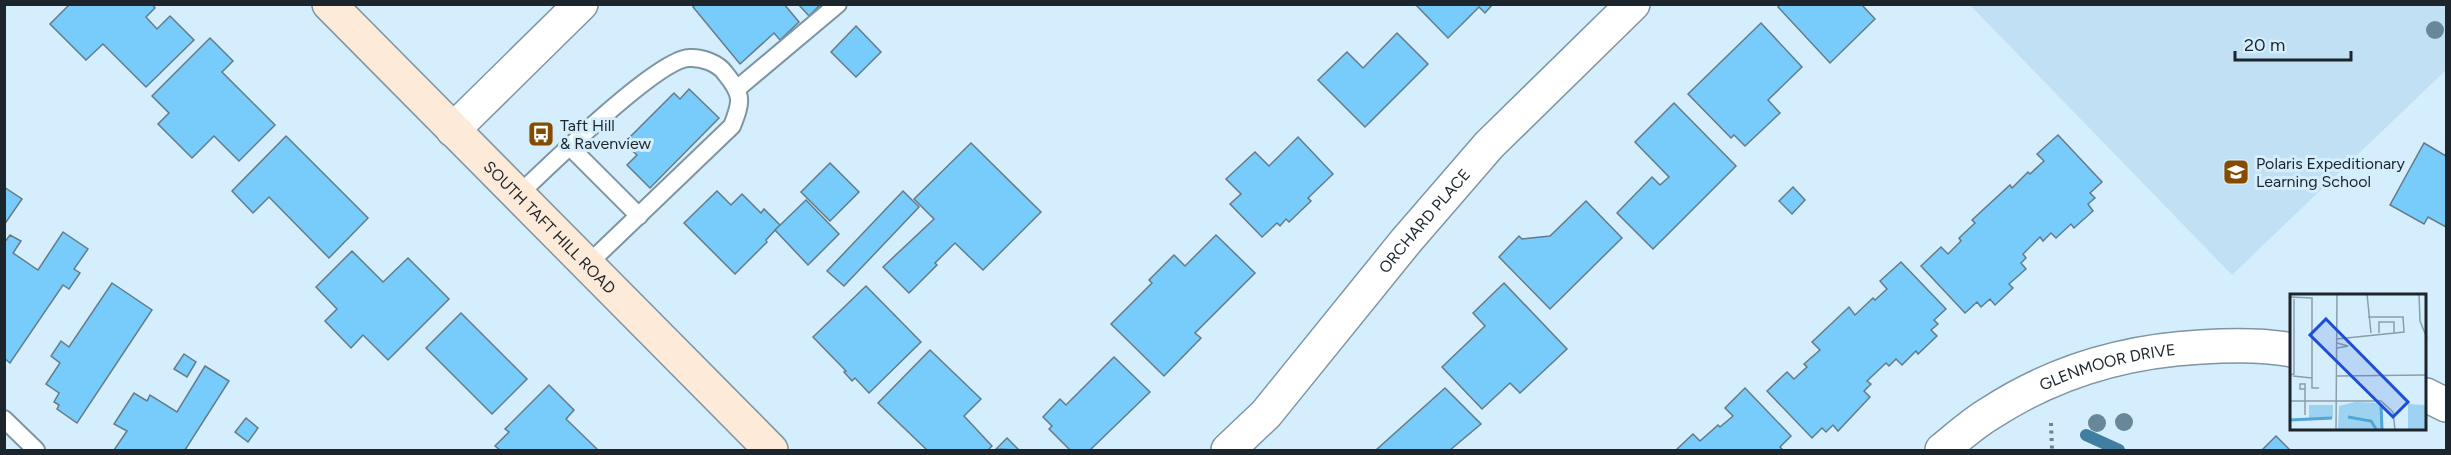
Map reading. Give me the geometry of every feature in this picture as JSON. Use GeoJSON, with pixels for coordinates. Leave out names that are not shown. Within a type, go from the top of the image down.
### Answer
{"type":"FeatureCollection","features":[{"type":"Feature","properties":{"kind":"main road","name":"SOUTH TAFT HILL ROAD"},"geometry":{"type":"LineString","coordinates":[[329,4],[771,450]]}},
{"type":"Feature","properties":{"kind":"street"},"geometry":{"type":"LineString","coordinates":[[453,130],[580,4]]}},
{"type":"Feature","properties":{"kind":"street","name":"ORCHARD PLACE"},"geometry":{"type":"LineString","coordinates":[[1228,450],[1266,414],[1406,240],[1488,145],[1633,4]]}},
{"type":"Feature","properties":{"kind":"street","name":"GLENMOOR DRIVE"},"geometry":{"type":"LineString","coordinates":[[1942,450],[1988,414],[2040,384],[2091,364],[2139,352],[2177,348],[2231,345],[2290,350]]}},
{"type":"Feature","properties":{"kind":"street"},"geometry":{"type":"LineString","coordinates":[[2427,396],[2446,405]]}},
{"type":"Feature","properties":{"kind":"lane"},"geometry":{"type":"LineString","coordinates":[[738,88],[838,4]]}},
{"type":"Feature","properties":{"kind":"lane"},"geometry":{"type":"LineString","coordinates":[[518,195],[654,74],[688,58],[719,64],[738,88],[741,104],[732,126],[587,265]]}},
{"type":"Feature","properties":{"kind":"lane"},"geometry":{"type":"LineString","coordinates":[[570,147],[639,216]]}},
{"type":"Feature","properties":{"kind":"lane"},"geometry":{"type":"LineString","coordinates":[[4,419],[36,450]]}},
{"type":"Feature","properties":{"kind":"path"},"geometry":{"type":"LineString","coordinates":[[2051,423],[2052,450]]}},
{"type":"Feature","properties":{"kind":"shaded area","name":"Polaris Expeditionary Learning School"},"geometry":{"type":"Polygon","coordinates":[[[1970,5],[2446,5],[2446,70],[2232,275],[1970,5]]]}},
{"type":"Feature","properties":{"kind":"building"},"geometry":{"type":"Polygon","coordinates":[[[70,4],[152,4],[155,8],[146,17],[157,29],[170,16],[194,40],[146,87],[103,44],[86,60],[50,24],[70,4]]]}},
{"type":"Feature","properties":{"kind":"building"},"geometry":{"type":"Polygon","coordinates":[[[695,4],[784,4],[799,22],[780,40],[774,33],[740,64],[693,7],[695,4]]]}},
{"type":"Feature","properties":{"kind":"building"},"geometry":{"type":"Polygon","coordinates":[[[798,4],[821,4],[809,16],[798,4]]]}},
{"type":"Feature","properties":{"kind":"building"},"geometry":{"type":"Polygon","coordinates":[[[1415,4],[1493,4],[1485,13],[1479,7],[1448,38],[1415,4]]]}},
{"type":"Feature","properties":{"kind":"building"},"geometry":{"type":"Polygon","coordinates":[[[1781,4],[1861,4],[1875,19],[1830,63],[1778,7],[1781,4]]]}},
{"type":"Feature","properties":{"kind":"building"},"geometry":{"type":"Polygon","coordinates":[[[1761,23],[1802,67],[1768,100],[1780,113],[1745,146],[1734,135],[1731,138],[1688,94],[1761,23]]]}},
{"type":"Feature","properties":{"kind":"building"},"geometry":{"type":"Polygon","coordinates":[[[856,26],[881,52],[856,77],[831,52],[856,26]]]}},
{"type":"Feature","properties":{"kind":"building"},"geometry":{"type":"Polygon","coordinates":[[[1397,33],[1428,64],[1365,127],[1318,80],[1347,52],[1363,68],[1397,33]]]}},
{"type":"Feature","properties":{"kind":"building"},"geometry":{"type":"Polygon","coordinates":[[[210,38],[233,61],[222,72],[275,125],[239,161],[214,136],[192,158],[158,124],[169,113],[152,96],[210,38]]]}},
{"type":"Feature","properties":{"kind":"building"},"geometry":{"type":"Polygon","coordinates":[[[689,89],[719,118],[650,188],[627,165],[637,155],[624,143],[674,93],[680,99],[689,89]]]}},
{"type":"Feature","properties":{"kind":"building"},"geometry":{"type":"Polygon","coordinates":[[[1674,103],[1736,166],[1653,249],[1617,213],[1652,177],[1660,185],[1669,177],[1635,142],[1674,103]]]}},
{"type":"Feature","properties":{"kind":"building"},"geometry":{"type":"Polygon","coordinates":[[[2058,135],[2102,182],[2090,193],[2095,198],[2088,204],[2093,211],[2074,228],[2071,224],[2056,238],[2051,233],[2043,241],[2040,237],[2023,254],[2026,258],[2021,263],[2026,269],[2009,284],[2013,288],[1995,305],[1990,299],[1981,307],[1977,302],[1965,313],[1921,266],[1941,247],[1948,254],[1961,241],[1959,238],[1975,223],[1972,220],[2010,185],[2012,188],[2028,172],[2030,174],[2044,161],[2037,154],[2058,135]]]}},
{"type":"Feature","properties":{"kind":"building"},"geometry":{"type":"Polygon","coordinates":[[[286,136],[368,218],[329,258],[269,197],[253,213],[232,191],[286,136]]]}},
{"type":"Feature","properties":{"kind":"building"},"geometry":{"type":"Polygon","coordinates":[[[1298,137],[1333,174],[1308,198],[1311,201],[1289,222],[1286,219],[1280,226],[1277,223],[1262,237],[1230,204],[1241,194],[1226,179],[1255,152],[1269,166],[1298,137]]]}},
{"type":"Feature","properties":{"kind":"building"},"geometry":{"type":"Polygon","coordinates":[[[971,143],[1041,212],[983,270],[955,243],[909,293],[883,267],[934,219],[914,199],[971,143]]]}},
{"type":"Feature","properties":{"kind":"building"},"geometry":{"type":"Polygon","coordinates":[[[2424,143],[2446,156],[2446,227],[2428,217],[2424,224],[2390,205],[2424,143]]]}},
{"type":"Feature","properties":{"kind":"building"},"geometry":{"type":"Polygon","coordinates":[[[830,163],[859,192],[830,221],[801,192],[830,163]]]}},
{"type":"Feature","properties":{"kind":"building"},"geometry":{"type":"Polygon","coordinates":[[[4,187],[22,199],[4,225],[4,187]]]}},
{"type":"Feature","properties":{"kind":"building"},"geometry":{"type":"Polygon","coordinates":[[[1793,187],[1805,200],[1792,214],[1779,201],[1793,187]]]}},
{"type":"Feature","properties":{"kind":"building"},"geometry":{"type":"Polygon","coordinates":[[[717,191],[731,205],[742,194],[761,213],[764,209],[780,225],[766,240],[767,242],[735,274],[684,223],[717,191]]]}},
{"type":"Feature","properties":{"kind":"building"},"geometry":{"type":"Polygon","coordinates":[[[903,191],[919,207],[844,286],[827,271],[903,191]]]}},
{"type":"Feature","properties":{"kind":"building"},"geometry":{"type":"Polygon","coordinates":[[[806,200],[839,234],[808,265],[775,230],[806,200]]]}},
{"type":"Feature","properties":{"kind":"building"},"geometry":{"type":"Polygon","coordinates":[[[1586,201],[1622,238],[1550,309],[1499,257],[1519,236],[1522,239],[1550,236],[1586,201]]]}},
{"type":"Feature","properties":{"kind":"building"},"geometry":{"type":"Polygon","coordinates":[[[63,232],[88,249],[74,269],[80,273],[69,289],[63,285],[10,363],[4,358],[4,243],[10,235],[21,241],[13,253],[38,270],[63,232]]]}},
{"type":"Feature","properties":{"kind":"building"},"geometry":{"type":"Polygon","coordinates":[[[1216,235],[1255,273],[1195,333],[1201,338],[1164,376],[1111,324],[1152,283],[1149,280],[1174,255],[1185,266],[1216,235]]]}},
{"type":"Feature","properties":{"kind":"building"},"geometry":{"type":"Polygon","coordinates":[[[352,251],[383,282],[408,258],[449,299],[388,360],[363,335],[351,348],[325,321],[337,309],[316,287],[352,251]]]}},
{"type":"Feature","properties":{"kind":"building"},"geometry":{"type":"Polygon","coordinates":[[[1901,262],[1946,309],[1934,320],[1938,324],[1931,330],[1937,336],[1918,354],[1916,351],[1902,365],[1896,359],[1889,366],[1886,363],[1867,381],[1871,384],[1864,391],[1870,397],[1838,431],[1833,425],[1826,432],[1822,428],[1812,438],[1767,391],[1787,372],[1794,379],[1807,367],[1804,364],[1820,350],[1812,342],[1849,307],[1855,315],[1873,298],[1875,300],[1887,289],[1880,281],[1901,262]]]}},
{"type":"Feature","properties":{"kind":"building"},"geometry":{"type":"Polygon","coordinates":[[[112,283],[152,310],[77,423],[57,409],[59,405],[54,402],[59,393],[46,384],[60,363],[51,356],[61,341],[69,347],[112,283]]]}},
{"type":"Feature","properties":{"kind":"building"},"geometry":{"type":"Polygon","coordinates":[[[1504,283],[1567,349],[1520,393],[1510,383],[1482,409],[1442,367],[1485,326],[1473,313],[1504,283]]]}},
{"type":"Feature","properties":{"kind":"building"},"geometry":{"type":"Polygon","coordinates":[[[866,286],[921,342],[869,393],[855,378],[852,381],[844,372],[846,371],[813,337],[866,286]]]}},
{"type":"Feature","properties":{"kind":"building"},"geometry":{"type":"Polygon","coordinates":[[[461,313],[527,379],[492,414],[426,348],[461,313]]]}},
{"type":"Feature","properties":{"kind":"building"},"geometry":{"type":"Polygon","coordinates":[[[930,350],[981,399],[964,416],[992,446],[988,450],[927,450],[878,403],[930,350]]]}},
{"type":"Feature","properties":{"kind":"building"},"geometry":{"type":"Polygon","coordinates":[[[184,354],[196,362],[187,377],[174,369],[184,354]]]}},
{"type":"Feature","properties":{"kind":"building"},"geometry":{"type":"Polygon","coordinates":[[[1114,357],[1150,392],[1090,450],[1070,450],[1049,429],[1052,426],[1043,417],[1060,399],[1066,405],[1114,357]]]}},
{"type":"Feature","properties":{"kind":"building"},"geometry":{"type":"Polygon","coordinates":[[[205,366],[229,381],[185,450],[114,450],[127,431],[114,424],[134,393],[147,401],[150,395],[177,412],[205,366]]]}},
{"type":"Feature","properties":{"kind":"building"},"geometry":{"type":"Polygon","coordinates":[[[549,385],[574,410],[566,419],[598,450],[500,450],[495,446],[509,432],[505,429],[549,385]]]}},
{"type":"Feature","properties":{"kind":"building"},"geometry":{"type":"Polygon","coordinates":[[[1445,388],[1481,424],[1450,450],[1376,450],[1445,388]]]}},
{"type":"Feature","properties":{"kind":"building"},"geometry":{"type":"Polygon","coordinates":[[[1745,388],[1791,436],[1780,447],[1783,450],[1676,450],[1693,434],[1700,441],[1718,425],[1720,427],[1733,416],[1725,408],[1745,388]]]}},
{"type":"Feature","properties":{"kind":"building"},"geometry":{"type":"Polygon","coordinates":[[[246,418],[258,428],[248,442],[235,432],[246,418]]]}},
{"type":"Feature","properties":{"kind":"building"},"geometry":{"type":"Polygon","coordinates":[[[2276,436],[2290,450],[2262,450],[2276,436]]]}},
{"type":"Feature","properties":{"kind":"building"},"geometry":{"type":"Polygon","coordinates":[[[1007,438],[1019,450],[996,449],[1007,438]]]}},
{"type":"Feature","properties":{"kind":"waterway"},"geometry":{"type":"LineString","coordinates":[[2086,435],[2119,450]]}},
{"type":"Feature","properties":{"kind":"place","name":"Taft Hill & Ravenview"},"geometry":{"type":"Point","coordinates":[541,134]}},
{"type":"Feature","properties":{"kind":"place","name":"Polaris Expeditionary Learning School"},"geometry":{"type":"Point","coordinates":[2236,172]}}]}
